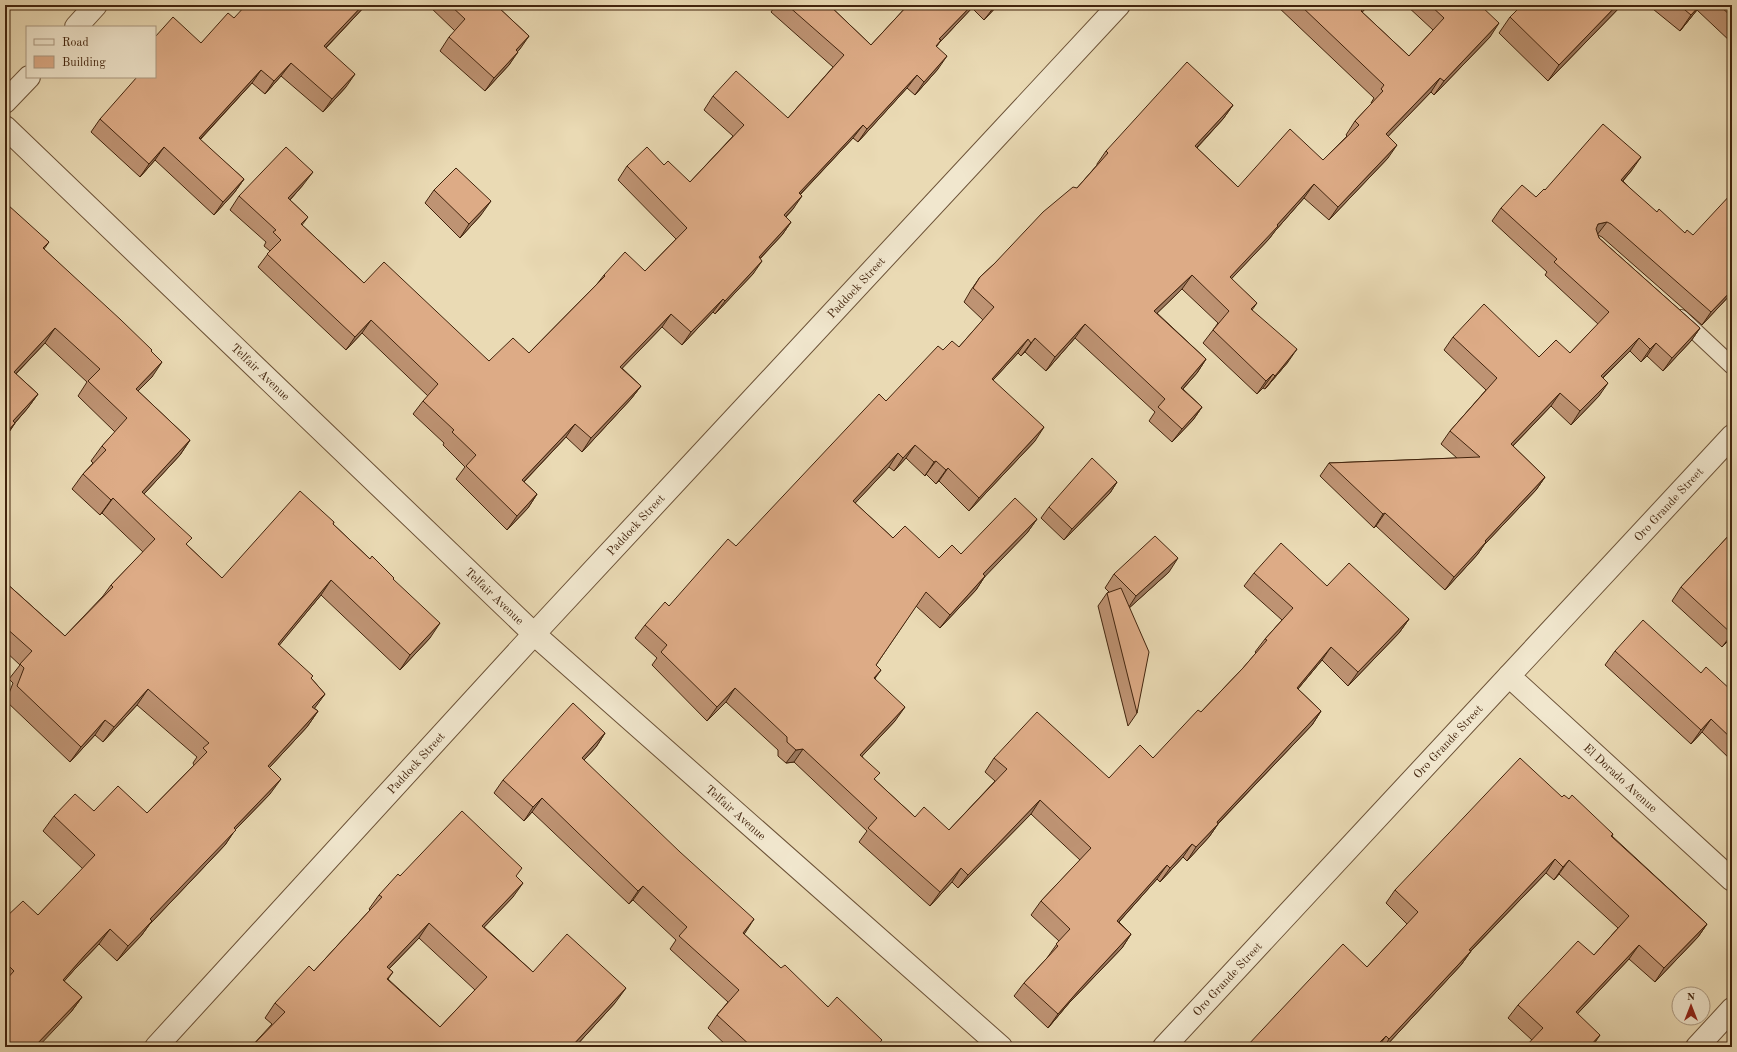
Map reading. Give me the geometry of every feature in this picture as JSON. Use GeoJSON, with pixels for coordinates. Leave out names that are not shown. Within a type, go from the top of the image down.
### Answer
{"type":"FeatureCollection","features":[{"type":"Feature","properties":{"kind":"street"},"geometry":{"type":"LineString","coordinates":[[77,26],[96,5]]}},
{"type":"Feature","properties":{"kind":"street","name":"Paddock Street"},"geometry":{"type":"LineString","coordinates":[[156,1047],[534,634],[1119,5]]}},
{"type":"Feature","properties":{"kind":"street"},"geometry":{"type":"LineString","coordinates":[[5,102],[28,78]]}},
{"type":"Feature","properties":{"kind":"street","name":"Telfair Avenue"},"geometry":{"type":"LineString","coordinates":[[5,127],[534,634],[1001,1047]]}},
{"type":"Feature","properties":{"kind":"street","name":"Oro Grande Street"},"geometry":{"type":"LineString","coordinates":[[1164,1047],[1732,436]]}},
{"type":"Feature","properties":{"kind":"street","name":"El Dorado Avenue"},"geometry":{"type":"LineString","coordinates":[[1509,676],[1732,880]]}},
{"type":"Feature","properties":{"kind":"street"},"geometry":{"type":"LineString","coordinates":[[1697,1047],[1732,1010]]}},
{"type":"Feature","properties":{"kind":"lane"},"geometry":{"type":"LineString","coordinates":[[1672,310],[1732,366]]}},
{"type":"Feature","properties":{"kind":"building"},"geometry":{"type":"Polygon","coordinates":[[[246,5],[363,5],[324,46],[355,74],[332,99],[291,63],[274,81],[261,70],[199,138],[244,179],[223,202],[164,147],[149,164],[100,119],[136,78],[156,78],[156,36],[173,17],[201,43],[228,13],[234,18],[246,5]]]}},
{"type":"Feature","properties":{"kind":"building"},"geometry":{"type":"Polygon","coordinates":[[[450,5],[499,5],[498,7],[529,36],[516,50],[518,52],[494,78],[449,37],[465,19],[450,5]]]}},
{"type":"Feature","properties":{"kind":"building"},"geometry":{"type":"Polygon","coordinates":[[[787,5],[829,5],[871,45],[908,5],[972,5],[939,39],[941,40],[936,46],[947,56],[924,82],[917,75],[867,129],[863,125],[799,193],[802,196],[784,215],[791,222],[759,257],[762,261],[725,301],[723,299],[691,332],[671,314],[620,367],[641,386],[591,438],[575,424],[522,480],[537,494],[517,516],[466,466],[476,455],[452,432],[454,430],[423,401],[438,384],[371,320],[355,337],[267,254],[281,240],[273,232],[276,230],[239,196],[286,147],[313,172],[288,198],[308,217],[301,224],[364,283],[384,262],[489,361],[513,338],[529,353],[605,276],[604,275],[625,252],[645,271],[687,228],[627,166],[647,147],[664,165],[668,161],[690,182],[744,125],[713,96],[736,71],[788,118],[844,55],[787,5]]]}},
{"type":"Feature","properties":{"kind":"building"},"geometry":{"type":"Polygon","coordinates":[[[1300,5],[1366,5],[1361,11],[1409,56],[1444,18],[1430,5],[1480,5],[1499,23],[1444,81],[1440,78],[1386,134],[1397,145],[1338,207],[1314,184],[1277,225],[1278,226],[1230,277],[1257,303],[1251,309],[1297,349],[1275,376],[1273,374],[1266,381],[1213,330],[1229,311],[1192,275],[1154,311],[1206,359],[1181,388],[1202,407],[1182,429],[1158,407],[1165,399],[1085,324],[1055,357],[1035,338],[1031,343],[1028,339],[992,379],[1044,427],[979,498],[948,468],[946,470],[936,461],[934,462],[915,445],[903,458],[898,453],[853,501],[893,538],[905,526],[939,558],[952,545],[961,554],[1015,498],[1037,519],[983,574],[985,576],[950,615],[926,592],[876,665],[881,670],[874,678],[905,707],[860,755],[880,773],[874,779],[915,817],[924,807],[949,830],[1007,769],[994,758],[1037,712],[1109,778],[1140,745],[1153,758],[1198,710],[1201,712],[1243,668],[1267,640],[1265,639],[1293,608],[1254,573],[1281,543],[1327,586],[1349,563],[1409,619],[1358,672],[1331,647],[1297,688],[1321,711],[1217,822],[1218,824],[1196,847],[1192,844],[1170,868],[1167,865],[1117,921],[1131,934],[1058,1014],[1024,983],[1058,946],[1056,944],[1070,929],[1041,901],[1091,848],[1040,800],[968,875],[961,868],[940,892],[868,828],[877,818],[803,749],[796,750],[787,742],[787,737],[735,688],[717,707],[661,652],[667,645],[645,625],[665,602],[669,606],[728,539],[736,546],[879,394],[886,401],[938,346],[943,350],[952,341],[959,347],[994,307],[973,288],[980,277],[1043,212],[1073,187],[1077,188],[1108,153],[1106,151],[1187,62],[1233,105],[1195,146],[1238,187],[1290,129],[1323,160],[1359,125],[1355,121],[1383,91],[1381,89],[1384,85],[1300,5]]]}},
{"type":"Feature","properties":{"kind":"building"},"geometry":{"type":"Polygon","coordinates":[[[1522,5],[1617,5],[1559,65],[1510,17],[1522,5]]]}},
{"type":"Feature","properties":{"kind":"building"},"geometry":{"type":"Polygon","coordinates":[[[1679,5],[1700,5],[1691,15],[1679,5]]]}},
{"type":"Feature","properties":{"kind":"building"},"geometry":{"type":"Polygon","coordinates":[[[1719,5],[1732,5],[1732,17],[1719,5]]]}},
{"type":"Feature","properties":{"kind":"building"},"geometry":{"type":"Polygon","coordinates":[[[1603,124],[1641,157],[1621,180],[1657,212],[1659,209],[1685,233],[1687,230],[1693,235],[1732,193],[1732,290],[1711,312],[1611,224],[1607,222],[1598,224],[1596,229],[1599,238],[1700,328],[1672,358],[1656,343],[1650,349],[1639,338],[1601,376],[1608,383],[1580,411],[1560,393],[1511,444],[1545,477],[1485,541],[1486,542],[1454,577],[1385,513],[1383,514],[1329,463],[1480,457],[1450,431],[1497,378],[1453,337],[1484,304],[1539,357],[1556,340],[1570,353],[1609,312],[1554,262],[1557,259],[1501,208],[1522,185],[1536,197],[1544,189],[1545,190],[1603,124]]]}},
{"type":"Feature","properties":{"kind":"building"},"geometry":{"type":"Polygon","coordinates":[[[456,168],[491,201],[469,224],[434,190],[456,168]]]}},
{"type":"Feature","properties":{"kind":"building"},"geometry":{"type":"Polygon","coordinates":[[[8,205],[49,242],[43,248],[121,320],[152,350],[151,351],[162,362],[136,389],[190,440],[142,492],[192,538],[186,544],[222,578],[300,491],[334,522],[333,524],[370,559],[372,556],[394,578],[393,579],[440,623],[410,655],[331,580],[278,644],[313,676],[311,678],[325,694],[312,707],[318,711],[268,766],[281,779],[234,828],[236,830],[150,919],[152,921],[128,946],[110,929],[85,955],[63,980],[82,997],[34,1047],[5,1047],[5,981],[14,971],[5,962],[5,918],[23,901],[38,915],[95,855],[54,816],[75,794],[94,811],[118,786],[147,813],[207,752],[203,748],[209,743],[148,689],[114,727],[105,720],[81,747],[17,686],[24,668],[20,664],[32,651],[5,627],[5,582],[65,636],[113,587],[111,585],[155,539],[113,498],[111,500],[83,474],[106,450],[102,446],[127,418],[88,381],[100,369],[55,328],[14,372],[38,394],[13,421],[15,423],[5,434],[5,208],[8,205]]]}},
{"type":"Feature","properties":{"kind":"building"},"geometry":{"type":"Polygon","coordinates":[[[1092,458],[1117,482],[1072,529],[1049,507],[1092,458]]]}},
{"type":"Feature","properties":{"kind":"building"},"geometry":{"type":"Polygon","coordinates":[[[1732,532],[1732,634],[1681,587],[1732,532]]]}},
{"type":"Feature","properties":{"kind":"building"},"geometry":{"type":"Polygon","coordinates":[[[1155,536],[1178,558],[1136,596],[1114,574],[1155,536]]]}},
{"type":"Feature","properties":{"kind":"building"},"geometry":{"type":"Polygon","coordinates":[[[1121,588],[1149,652],[1137,713],[1107,593],[1121,588]]]}},
{"type":"Feature","properties":{"kind":"building"},"geometry":{"type":"Polygon","coordinates":[[[1643,620],[1701,673],[1706,667],[1732,691],[1732,739],[1711,719],[1701,730],[1615,651],[1643,620]]]}},
{"type":"Feature","properties":{"kind":"building"},"geometry":{"type":"Polygon","coordinates":[[[573,703],[605,733],[582,758],[680,852],[754,919],[743,933],[781,968],[785,965],[828,1007],[837,997],[882,1040],[876,1047],[784,1047],[778,1042],[774,1047],[752,1047],[717,1015],[739,990],[679,936],[687,927],[643,886],[638,891],[542,798],[533,807],[503,780],[573,703]]]}},
{"type":"Feature","properties":{"kind":"building"},"geometry":{"type":"Polygon","coordinates":[[[1520,758],[1562,797],[1564,795],[1569,799],[1572,795],[1613,834],[1611,836],[1707,924],[1664,968],[1639,945],[1576,1012],[1600,1035],[1589,1047],[1525,1047],[1543,1028],[1518,1005],[1578,941],[1594,955],[1629,916],[1569,860],[1563,867],[1555,859],[1469,950],[1471,951],[1389,1039],[1386,1036],[1375,1047],[1246,1047],[1343,944],[1367,967],[1418,912],[1395,890],[1520,758]]]}},
{"type":"Feature","properties":{"kind":"building"},"geometry":{"type":"Polygon","coordinates":[[[462,811],[522,868],[516,876],[523,883],[482,926],[533,972],[567,934],[626,988],[571,1047],[251,1047],[285,1012],[275,1003],[309,966],[314,971],[382,897],[379,895],[398,874],[400,876],[462,811]],[[429,923],[387,967],[393,972],[387,979],[440,1027],[487,977],[429,923]]]}}]}
